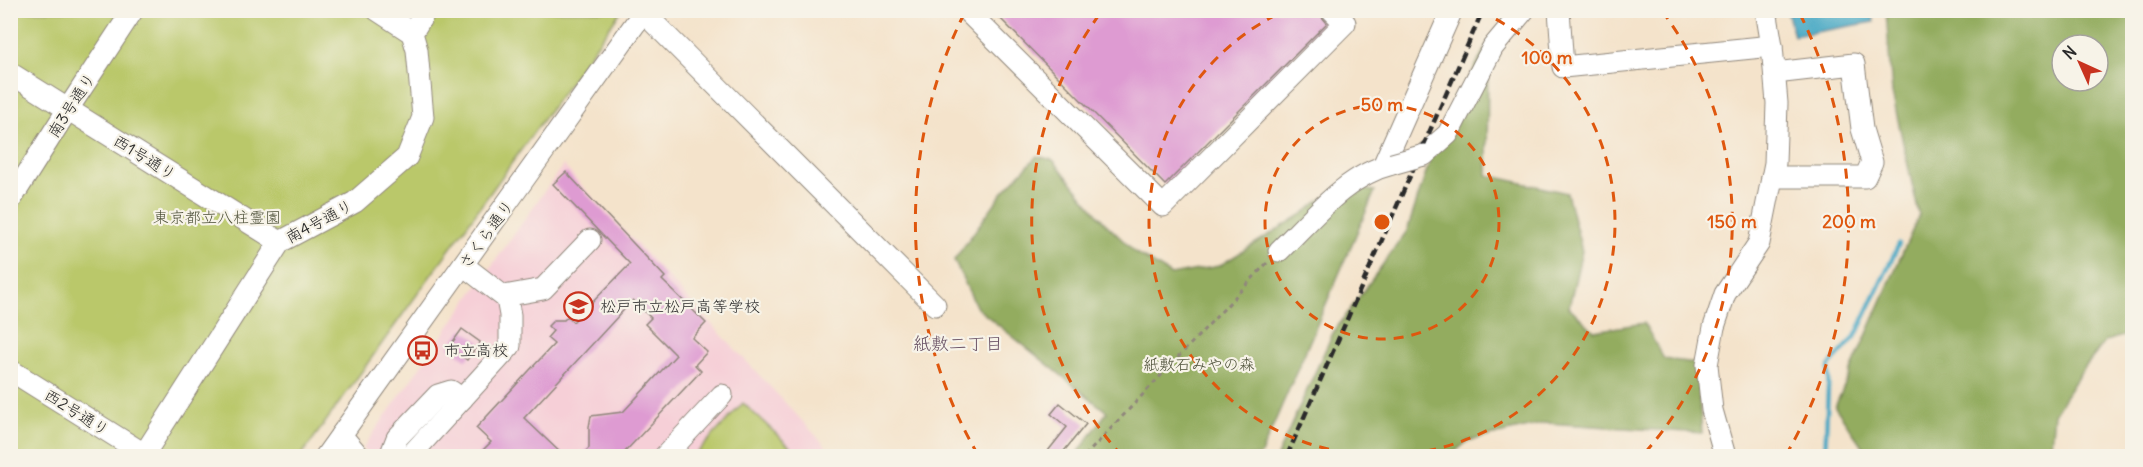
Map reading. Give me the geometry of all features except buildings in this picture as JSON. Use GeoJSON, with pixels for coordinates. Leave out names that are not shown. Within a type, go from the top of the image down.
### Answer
{"type":"FeatureCollection","features":[{"type":"Feature","properties":{"kind":"street","name":"南3号通り"},"geometry":{"type":"LineString","coordinates":[[10,201],[133,10]]}},
{"type":"Feature","properties":{"kind":"street"},"geometry":{"type":"LineString","coordinates":[[377,10],[412,33],[426,10]]}},
{"type":"Feature","properties":{"kind":"street"},"geometry":{"type":"LineString","coordinates":[[966,10],[1163,206],[1345,23],[1332,10]]}},
{"type":"Feature","properties":{"kind":"street"},"geometry":{"type":"LineString","coordinates":[[1387,165],[1452,10]]}},
{"type":"Feature","properties":{"kind":"street"},"geometry":{"type":"LineString","coordinates":[[1279,250],[1364,174],[1424,155],[1449,134],[1493,47],[1524,10]]}},
{"type":"Feature","properties":{"kind":"street"},"geometry":{"type":"LineString","coordinates":[[1558,10],[1563,67],[1772,46]]}},
{"type":"Feature","properties":{"kind":"street"},"geometry":{"type":"LineString","coordinates":[[1725,456],[1712,410],[1707,365],[1714,327],[1725,294],[1759,243],[1775,163],[1777,103],[1766,10]]}},
{"type":"Feature","properties":{"kind":"street"},"geometry":{"type":"LineString","coordinates":[[644,12],[934,305]]}},
{"type":"Feature","properties":{"kind":"street","name":"さくら通り"},"geometry":{"type":"LineString","coordinates":[[326,456],[644,12]]}},
{"type":"Feature","properties":{"kind":"street","name":"南4号通り"},"geometry":{"type":"LineString","coordinates":[[143,455],[280,242],[355,202],[407,157],[423,117],[417,50],[412,33]]}},
{"type":"Feature","properties":{"kind":"street"},"geometry":{"type":"LineString","coordinates":[[1772,177],[1866,177],[1872,162],[1862,129],[1854,64],[1775,73]]}},
{"type":"Feature","properties":{"kind":"street","name":"西1号通り"},"geometry":{"type":"LineString","coordinates":[[10,73],[280,242]]}},
{"type":"Feature","properties":{"kind":"street"},"geometry":{"type":"LineString","coordinates":[[504,296],[543,289],[590,240]]}},
{"type":"Feature","properties":{"kind":"street"},"geometry":{"type":"LineString","coordinates":[[410,456],[510,346],[510,315],[507,299],[463,266]]}},
{"type":"Feature","properties":{"kind":"street","name":"西2号通り"},"geometry":{"type":"LineString","coordinates":[[10,370],[143,455]]}},
{"type":"Feature","properties":{"kind":"street"},"geometry":{"type":"LineString","coordinates":[[398,456],[392,451],[397,438],[438,395],[452,391],[462,399]]}},
{"type":"Feature","properties":{"kind":"street"},"geometry":{"type":"LineString","coordinates":[[665,456],[722,395]]}},
{"type":"Feature","properties":{"kind":"street"},"geometry":{"type":"LineString","coordinates":[[341,435],[359,456]]}},
{"type":"Feature","properties":{"kind":"path"},"geometry":{"type":"LineString","coordinates":[[1085,456],[1279,250]]}},
{"type":"Feature","properties":{"kind":"shaded area","name":"松戸市立松戸高等学校"},"geometry":{"type":"Polygon","coordinates":[[[563,165],[835,456],[370,456],[363,448],[563,165]]]}},
{"type":"Feature","properties":{"kind":"green space","name":"東京都立八柱霊園"},"geometry":{"type":"Polygon","coordinates":[[[10,11],[621,11],[301,456],[11,456],[10,11]]]}},
{"type":"Feature","properties":{"kind":"green space"},"geometry":{"type":"Polygon","coordinates":[[[1886,11],[2132,11],[2132,333],[2106,341],[2081,372],[2054,414],[2050,456],[1869,456],[1835,407],[1919,215],[1892,93],[1886,11]]]}},
{"type":"Feature","properties":{"kind":"green space"},"geometry":{"type":"Polygon","coordinates":[[[1488,42],[1487,175],[1567,193],[1582,251],[1569,307],[1594,331],[1644,323],[1664,359],[1696,363],[1702,433],[1546,423],[1468,441],[1450,456],[1277,456],[1333,333],[1407,231],[1436,142],[1488,42]]]}},
{"type":"Feature","properties":{"kind":"green space","name":"紙敷石みやの森"},"geometry":{"type":"Polygon","coordinates":[[[1037,156],[1053,160],[1104,222],[1136,253],[1171,275],[1219,266],[1301,215],[1338,187],[1375,191],[1260,456],[1076,456],[1107,412],[977,308],[954,260],[1003,192],[1037,156]]]}},
{"type":"Feature","properties":{"kind":"green space"},"geometry":{"type":"Polygon","coordinates":[[[743,403],[800,456],[694,456],[743,403]]]}},
{"type":"Feature","properties":{"kind":"water"},"geometry":{"type":"Polygon","coordinates":[[[1787,11],[1872,11],[1874,22],[1794,36],[1787,11]]]}},
{"type":"Feature","properties":{"kind":"waterway"},"geometry":{"type":"LineString","coordinates":[[1825,456],[1829,366],[1855,337],[1899,244]]}},
{"type":"Feature","properties":{"kind":"railway"},"geometry":{"type":"LineString","coordinates":[[1287,456],[1483,10]]}},
{"type":"Feature","properties":{"kind":"place","name":"松戸市立松戸高等学校"},"geometry":{"type":"Point","coordinates":[579,306]}},
{"type":"Feature","properties":{"kind":"place","name":"市立高校"},"geometry":{"type":"Point","coordinates":[423,350]}},
{"type":"Feature","properties":{"kind":"district","name":"紙敷二丁目"},"geometry":{"type":"Point","coordinates":[958,344]}}]}
